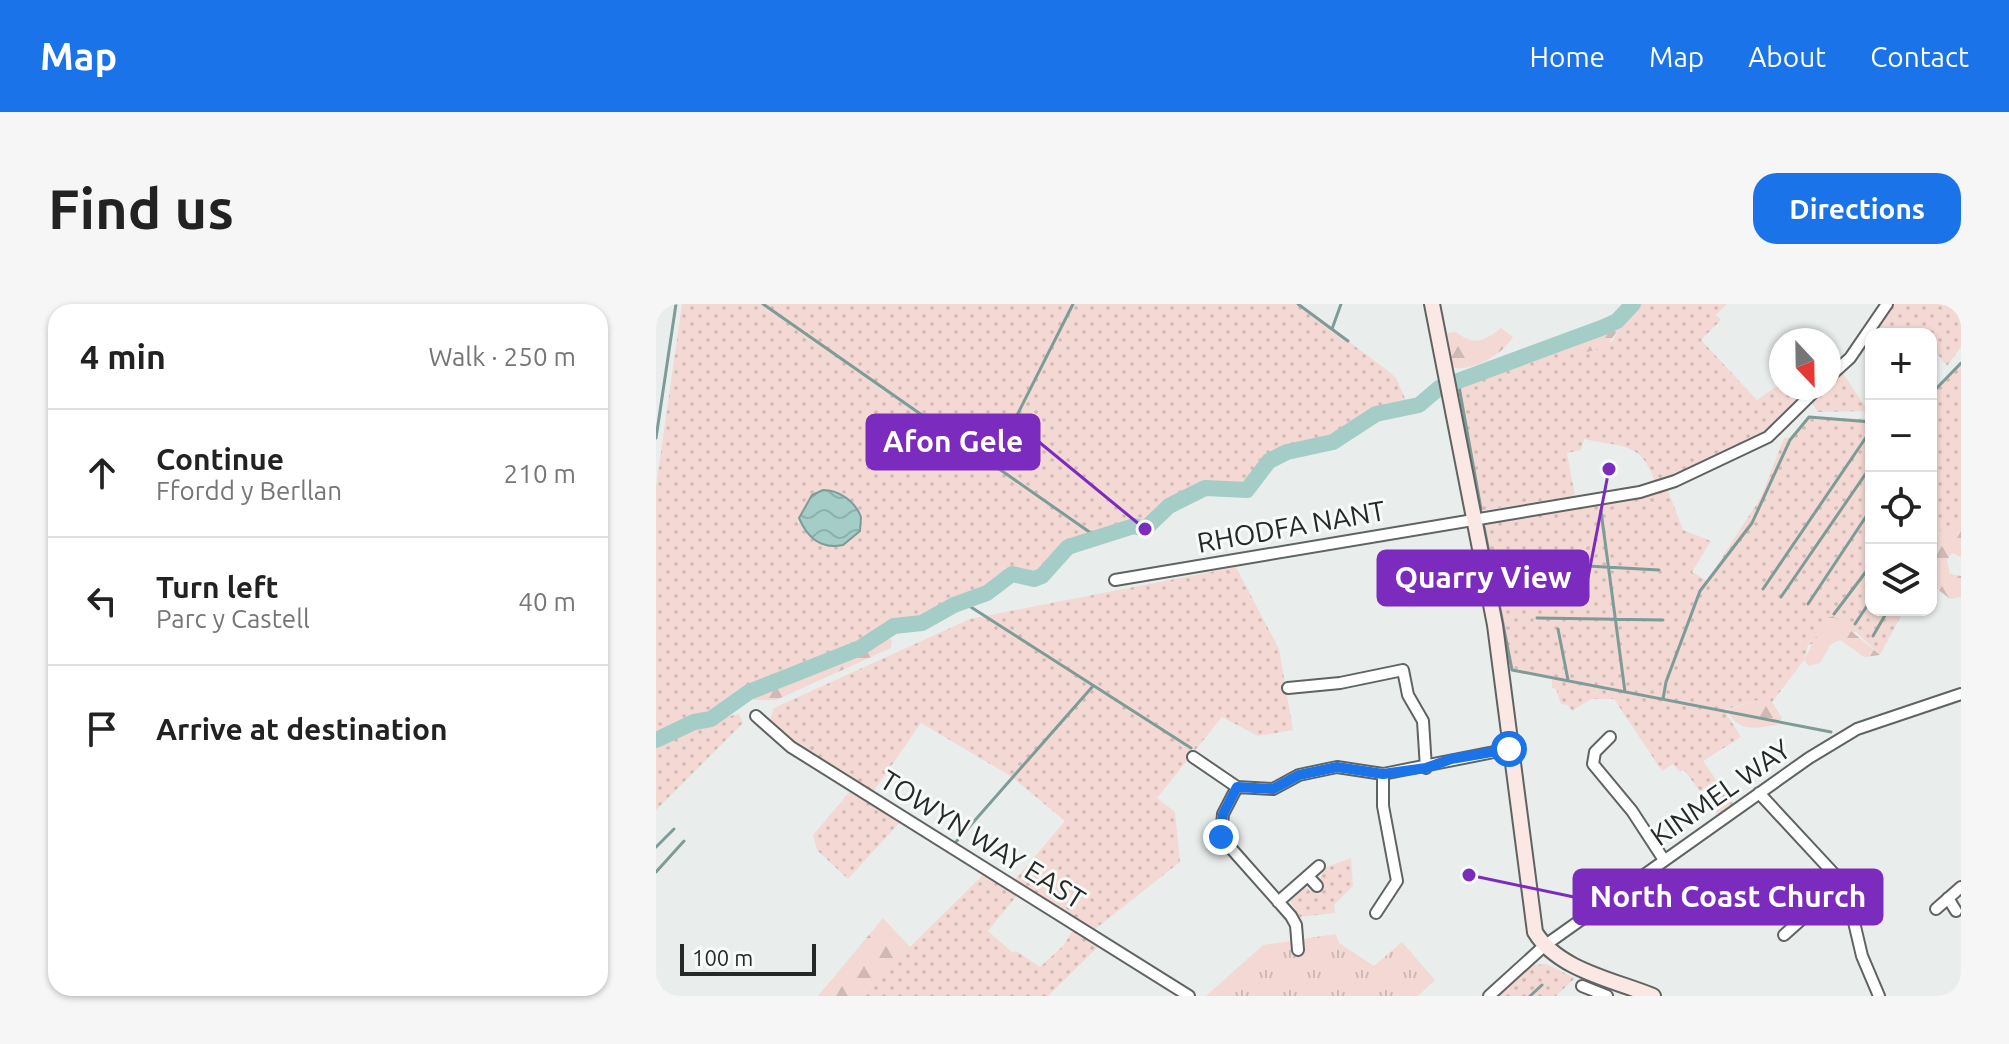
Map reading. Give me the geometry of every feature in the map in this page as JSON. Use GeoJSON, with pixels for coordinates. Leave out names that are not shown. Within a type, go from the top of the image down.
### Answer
{"type":"FeatureCollection","features":[{"type":"Feature","properties":{"kind":"street"},"geometry":{"type":"LineString","coordinates":[[1432,304],[1495,625],[1530,917],[1544,946],[1558,958],[1653,996]]}},
{"type":"Feature","properties":{"kind":"street"},"geometry":{"type":"LineString","coordinates":[[1841,366],[1887,304]]}},
{"type":"Feature","properties":{"kind":"street","name":"RHODFA NANT"},"geometry":{"type":"LineString","coordinates":[[1115,580],[1640,492],[1675,481],[1768,437],[1806,400]]}},
{"type":"Feature","properties":{"kind":"street"},"geometry":{"type":"LineString","coordinates":[[1288,688],[1305,681],[1418,668]]}},
{"type":"Feature","properties":{"kind":"street"},"geometry":{"type":"LineString","coordinates":[[1403,670],[1408,695],[1423,721],[1426,768]]}},
{"type":"Feature","properties":{"kind":"street","name":"KINMEL WAY"},"geometry":{"type":"LineString","coordinates":[[1489,996],[1544,946],[1759,793],[1857,729],[1961,694]]}},
{"type":"Feature","properties":{"kind":"street","name":"TOWYN WAY EAST"},"geometry":{"type":"LineString","coordinates":[[756,716],[791,747],[1189,996]]}},
{"type":"Feature","properties":{"kind":"street"},"geometry":{"type":"LineString","coordinates":[[1610,737],[1595,752],[1593,764],[1632,811],[1664,860]]}},
{"type":"Feature","properties":{"kind":"street"},"geometry":{"type":"LineString","coordinates":[[1193,757],[1237,787],[1273,789],[1299,775],[1337,767],[1383,774],[1426,768],[1451,759],[1509,749]]}},
{"type":"Feature","properties":{"kind":"street"},"geometry":{"type":"LineString","coordinates":[[1376,913],[1381,897],[1397,881],[1383,806],[1383,774]]}},
{"type":"Feature","properties":{"kind":"street"},"geometry":{"type":"LineString","coordinates":[[1237,787],[1223,814],[1221,837],[1296,925],[1298,950]]}},
{"type":"Feature","properties":{"kind":"street"},"geometry":{"type":"LineString","coordinates":[[1759,793],[1836,876],[1844,890],[1862,956],[1879,996]]}},
{"type":"Feature","properties":{"kind":"street"},"geometry":{"type":"LineString","coordinates":[[1278,902],[1319,866]]}},
{"type":"Feature","properties":{"kind":"street"},"geometry":{"type":"LineString","coordinates":[[1308,876],[1317,886]]}},
{"type":"Feature","properties":{"kind":"street"},"geometry":{"type":"LineString","coordinates":[[1936,909],[1961,887]]}},
{"type":"Feature","properties":{"kind":"street"},"geometry":{"type":"LineString","coordinates":[[1792,934],[1822,901],[1844,890]]}},
{"type":"Feature","properties":{"kind":"street"},"geometry":{"type":"LineString","coordinates":[[1948,898],[1956,911]]}},
{"type":"Feature","properties":{"kind":"street"},"geometry":{"type":"LineString","coordinates":[[1582,986],[1607,996]]}},
{"type":"Feature","properties":{"kind":"green space"},"geometry":{"type":"Polygon","coordinates":[[[682,304],[1298,304],[1396,378],[1408,405],[1372,413],[1332,439],[1289,448],[1268,458],[1245,485],[1197,486],[1168,502],[1145,522],[1073,542],[1055,553],[1040,573],[1014,571],[987,590],[922,619],[893,624],[861,645],[771,680],[744,686],[717,712],[693,718],[656,736],[656,487],[682,304]]]}},
{"type":"Feature","properties":{"kind":"green space"},"geometry":{"type":"Polygon","coordinates":[[[1641,304],[1727,304],[1716,315],[1721,320],[1701,340],[1757,400],[1769,392],[1769,400],[1800,400],[1769,430],[1751,442],[1655,483],[1644,459],[1637,453],[1628,448],[1584,439],[1581,450],[1567,453],[1575,496],[1479,511],[1455,385],[1558,346],[1568,354],[1613,341],[1621,324],[1641,304]]]}},
{"type":"Feature","properties":{"kind":"green space"},"geometry":{"type":"Polygon","coordinates":[[[1892,304],[1961,304],[1961,347],[1947,366],[1937,356],[1937,328],[1877,328],[1892,304]]]}},
{"type":"Feature","properties":{"kind":"green space"},"geometry":{"type":"Polygon","coordinates":[[[1621,324],[1612,339],[1600,348],[1567,354],[1558,346],[1621,324]]]}},
{"type":"Feature","properties":{"kind":"green space"},"geometry":{"type":"Polygon","coordinates":[[[1501,328],[1513,337],[1502,350],[1477,365],[1452,367],[1447,333],[1456,332],[1474,341],[1501,328]]]}},
{"type":"Feature","properties":{"kind":"green space"},"geometry":{"type":"Polygon","coordinates":[[[1961,363],[1961,520],[1944,533],[1937,529],[1937,388],[1961,363]]]}},
{"type":"Feature","properties":{"kind":"green space"},"geometry":{"type":"Polygon","coordinates":[[[1841,373],[1865,406],[1865,411],[1817,412],[1813,400],[1841,400],[1841,373]]]}},
{"type":"Feature","properties":{"kind":"green space"},"geometry":{"type":"Polygon","coordinates":[[[1809,417],[1865,419],[1865,616],[1901,616],[1880,655],[1856,632],[1808,645],[1804,660],[1772,702],[1758,700],[1724,710],[1741,737],[1703,761],[1734,805],[1719,816],[1684,770],[1680,772],[1673,764],[1662,771],[1614,699],[1591,699],[1572,711],[1568,705],[1561,704],[1556,689],[1552,688],[1552,678],[1507,670],[1482,524],[1667,488],[1683,530],[1711,541],[1692,572],[1707,581],[1761,497],[1784,438],[1792,438],[1809,417]]]}},
{"type":"Feature","properties":{"kind":"green space"},"geometry":{"type":"Polygon","coordinates":[[[1961,520],[1961,557],[1952,553],[1947,560],[1950,574],[1961,576],[1961,597],[1950,599],[1937,589],[1937,529],[1944,533],[1961,520]]]}},
{"type":"Feature","properties":{"kind":"green space"},"geometry":{"type":"Polygon","coordinates":[[[1236,567],[1279,649],[1293,730],[1258,736],[1222,717],[1157,798],[1175,812],[1180,862],[1095,929],[1014,881],[1065,821],[1012,777],[921,723],[873,792],[791,743],[770,719],[774,708],[970,619],[1236,567]]]}},
{"type":"Feature","properties":{"kind":"green space"},"geometry":{"type":"Polygon","coordinates":[[[1833,616],[1880,655],[1864,657],[1840,640],[1831,644],[1820,663],[1809,666],[1804,660],[1825,619],[1833,616]]]}},
{"type":"Feature","properties":{"kind":"green space"},"geometry":{"type":"Polygon","coordinates":[[[886,637],[892,640],[891,648],[776,700],[754,700],[751,696],[866,650],[886,637]]]}},
{"type":"Feature","properties":{"kind":"green space"},"geometry":{"type":"Polygon","coordinates":[[[1758,700],[1772,702],[1782,718],[1777,725],[1742,726],[1727,710],[1758,700]]]}},
{"type":"Feature","properties":{"kind":"green space"},"geometry":{"type":"Polygon","coordinates":[[[739,714],[743,723],[656,810],[656,742],[695,724],[739,714]]]}},
{"type":"Feature","properties":{"kind":"green space"},"geometry":{"type":"Polygon","coordinates":[[[852,789],[901,821],[848,879],[817,850],[813,835],[852,789]]]}},
{"type":"Feature","properties":{"kind":"green space"},"geometry":{"type":"Polygon","coordinates":[[[1351,858],[1353,886],[1334,905],[1335,913],[1300,917],[1290,901],[1305,887],[1315,893],[1324,886],[1320,880],[1324,868],[1351,858]]]}},
{"type":"Feature","properties":{"kind":"green space"},"geometry":{"type":"Polygon","coordinates":[[[984,874],[1018,894],[988,931],[1013,953],[1016,951],[1040,967],[1063,946],[1074,929],[1098,947],[1048,996],[860,996],[984,874]]]}},
{"type":"Feature","properties":{"kind":"green space"},"geometry":{"type":"Polygon","coordinates":[[[883,918],[910,947],[860,996],[818,996],[883,918]]]}},
{"type":"Feature","properties":{"kind":"green space"},"geometry":{"type":"Polygon","coordinates":[[[1336,934],[1339,943],[1374,966],[1402,942],[1435,980],[1418,996],[1206,996],[1263,945],[1291,941],[1293,952],[1304,950],[1303,939],[1336,934]]]}},
{"type":"Feature","properties":{"kind":"green space"},"geometry":{"type":"Polygon","coordinates":[[[1546,964],[1575,978],[1556,996],[1498,996],[1534,965],[1546,964]]]}},
{"type":"Feature","properties":{"kind":"water"},"geometry":{"type":"Polygon","coordinates":[[[823,490],[846,498],[861,517],[860,531],[843,545],[822,544],[806,531],[799,518],[812,495],[823,490]]]}},
{"type":"Feature","properties":{"kind":"waterway"},"geometry":{"type":"LineString","coordinates":[[656,438],[676,304]]}},
{"type":"Feature","properties":{"kind":"waterway"},"geometry":{"type":"LineString","coordinates":[[763,304],[1098,538]]}},
{"type":"Feature","properties":{"kind":"waterway"},"geometry":{"type":"LineString","coordinates":[[996,457],[1073,304]]}},
{"type":"Feature","properties":{"kind":"waterway"},"geometry":{"type":"LineString","coordinates":[[1298,304],[1348,341]]}},
{"type":"Feature","properties":{"kind":"waterway"},"geometry":{"type":"LineString","coordinates":[[1332,329],[1341,304]]}},
{"type":"Feature","properties":{"kind":"waterway"},"geometry":{"type":"LineString","coordinates":[[656,740],[694,722],[711,719],[749,692],[860,648],[894,626],[922,623],[954,605],[987,593],[1012,574],[1034,579],[1042,576],[1068,547],[1134,526],[1145,529],[1169,506],[1205,488],[1247,490],[1269,461],[1287,452],[1333,442],[1376,414],[1419,405],[1439,388],[1604,327],[1617,321],[1633,304]]}},
{"type":"Feature","properties":{"kind":"waterway"},"geometry":{"type":"LineString","coordinates":[[1937,388],[1961,363]]}},
{"type":"Feature","properties":{"kind":"waterway"},"geometry":{"type":"LineString","coordinates":[[1458,381],[1481,509]]}},
{"type":"Feature","properties":{"kind":"waterway"},"geometry":{"type":"LineString","coordinates":[[1663,699],[1666,682],[1700,591],[1752,523],[1790,440],[1809,417],[1865,422]]}},
{"type":"Feature","properties":{"kind":"waterway"},"geometry":{"type":"LineString","coordinates":[[1763,589],[1865,439]]}},
{"type":"Feature","properties":{"kind":"waterway"},"geometry":{"type":"LineString","coordinates":[[1781,597],[1867,472]]}},
{"type":"Feature","properties":{"kind":"waterway"},"geometry":{"type":"LineString","coordinates":[[1601,511],[1625,692]]}},
{"type":"Feature","properties":{"kind":"waterway"},"geometry":{"type":"LineString","coordinates":[[1808,604],[1865,518]]}},
{"type":"Feature","properties":{"kind":"waterway"},"geometry":{"type":"LineString","coordinates":[[1484,527],[1512,670],[1831,732]]}},
{"type":"Feature","properties":{"kind":"waterway"},"geometry":{"type":"LineString","coordinates":[[1533,563],[1659,570]]}},
{"type":"Feature","properties":{"kind":"waterway"},"geometry":{"type":"LineString","coordinates":[[1834,614],[1865,573]]}},
{"type":"Feature","properties":{"kind":"waterway"},"geometry":{"type":"LineString","coordinates":[[963,602],[1191,748]]}},
{"type":"Feature","properties":{"kind":"waterway"},"geometry":{"type":"LineString","coordinates":[[1855,624],[1865,609]]}},
{"type":"Feature","properties":{"kind":"waterway"},"geometry":{"type":"LineString","coordinates":[[1873,636],[1885,616]]}},
{"type":"Feature","properties":{"kind":"waterway"},"geometry":{"type":"LineString","coordinates":[[1537,618],[1663,620]]}},
{"type":"Feature","properties":{"kind":"waterway"},"geometry":{"type":"LineString","coordinates":[[1558,629],[1568,680]]}},
{"type":"Feature","properties":{"kind":"waterway"},"geometry":{"type":"LineString","coordinates":[[955,843],[1093,686]]}},
{"type":"Feature","properties":{"kind":"waterway"},"geometry":{"type":"LineString","coordinates":[[656,847],[674,829]]}},
{"type":"Feature","properties":{"kind":"waterway"},"geometry":{"type":"LineString","coordinates":[[656,872],[684,841]]}},
{"type":"Feature","properties":{"kind":"waterway"},"geometry":{"type":"LineString","coordinates":[[1530,996],[1542,985]]}},
{"type":"Feature","properties":{"kind":"place","name":"Quarry View"},"geometry":{"type":"Point","coordinates":[1609,469]}},
{"type":"Feature","properties":{"kind":"place","name":"Afon Gele"},"geometry":{"type":"Point","coordinates":[1145,529]}},
{"type":"Feature","properties":{"kind":"place","name":"North Coast Church"},"geometry":{"type":"Point","coordinates":[1469,875]}},
{"type":"Feature","properties":{"kind":"route"},"geometry":{"type":"LineString","coordinates":[[1221,837],[1223,814],[1237,787],[1273,789],[1299,775],[1337,767],[1383,774],[1426,768],[1451,759],[1509,749]]}}]}
